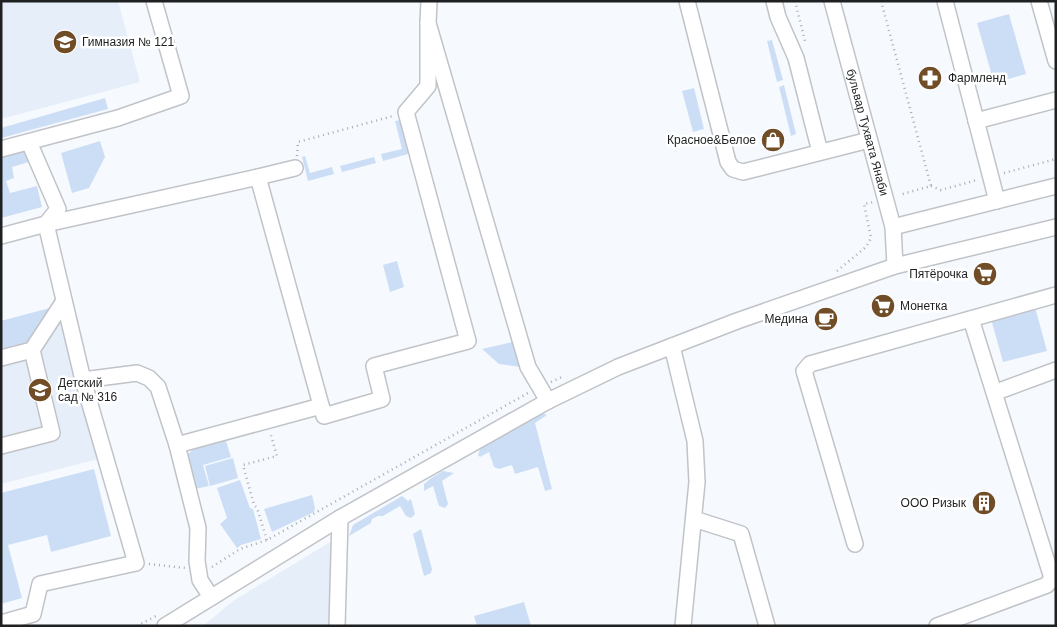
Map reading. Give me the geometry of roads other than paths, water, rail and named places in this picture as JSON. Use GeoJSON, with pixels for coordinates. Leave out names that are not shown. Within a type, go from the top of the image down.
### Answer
{"type":"FeatureCollection","features":[{"type":"Feature","properties":{"kind":"street"},"geometry":{"type":"LineString","coordinates":[[1,149],[118,118],[181,96],[154,1]]}},
{"type":"Feature","properties":{"kind":"street"},"geometry":{"type":"LineString","coordinates":[[258,177],[324,416],[382,399],[374,366],[468,341],[406,112],[428,86],[429,1]]}},
{"type":"Feature","properties":{"kind":"street"},"geometry":{"type":"LineString","coordinates":[[687,1],[730,167],[743,172],[870,140]]}},
{"type":"Feature","properties":{"kind":"street"},"geometry":{"type":"LineString","coordinates":[[774,1],[780,22],[796,58],[820,152]]}},
{"type":"Feature","properties":{"kind":"street","name":"бульвар Тухвата Янаби"},"geometry":{"type":"LineString","coordinates":[[832,1],[893,227],[895,266]]}},
{"type":"Feature","properties":{"kind":"street"},"geometry":{"type":"LineString","coordinates":[[945,1],[997,201]]}},
{"type":"Feature","properties":{"kind":"street"},"geometry":{"type":"LineString","coordinates":[[1039,1],[1056,61]]}},
{"type":"Feature","properties":{"kind":"street"},"geometry":{"type":"LineString","coordinates":[[428,23],[528,366],[548,401]]}},
{"type":"Feature","properties":{"kind":"street"},"geometry":{"type":"LineString","coordinates":[[976,121],[1056,100]]}},
{"type":"Feature","properties":{"kind":"street"},"geometry":{"type":"LineString","coordinates":[[29,142],[58,210],[46,224]]}},
{"type":"Feature","properties":{"kind":"street"},"geometry":{"type":"LineString","coordinates":[[1,236],[46,224],[295,168]]}},
{"type":"Feature","properties":{"kind":"street"},"geometry":{"type":"LineString","coordinates":[[893,227],[1056,186]]}},
{"type":"Feature","properties":{"kind":"street"},"geometry":{"type":"LineString","coordinates":[[1,623],[33,614],[40,584],[136,563],[83,380],[46,224]]}},
{"type":"Feature","properties":{"kind":"street"},"geometry":{"type":"LineString","coordinates":[[165,626],[340,518],[548,401],[618,367],[737,321],[895,266],[1056,227]]}},
{"type":"Feature","properties":{"kind":"street"},"geometry":{"type":"LineString","coordinates":[[855,544],[804,372],[810,364],[1056,295]]}},
{"type":"Feature","properties":{"kind":"street"},"geometry":{"type":"LineString","coordinates":[[1,358],[32,350],[64,301]]}},
{"type":"Feature","properties":{"kind":"street"},"geometry":{"type":"LineString","coordinates":[[937,626],[1047,585],[1052,578],[972,319]]}},
{"type":"Feature","properties":{"kind":"street"},"geometry":{"type":"LineString","coordinates":[[672,346],[695,442],[697,482],[684,626]]}},
{"type":"Feature","properties":{"kind":"street"},"geometry":{"type":"LineString","coordinates":[[1,446],[52,433],[32,350]]}},
{"type":"Feature","properties":{"kind":"street"},"geometry":{"type":"LineString","coordinates":[[999,391],[1056,370]]}},
{"type":"Feature","properties":{"kind":"street"},"geometry":{"type":"LineString","coordinates":[[83,380],[137,373],[149,378],[158,387],[177,445],[198,528],[197,561],[200,580],[211,597]]}},
{"type":"Feature","properties":{"kind":"street"},"geometry":{"type":"LineString","coordinates":[[177,445],[321,406]]}},
{"type":"Feature","properties":{"kind":"street"},"geometry":{"type":"LineString","coordinates":[[337,626],[340,518]]}},
{"type":"Feature","properties":{"kind":"street"},"geometry":{"type":"LineString","coordinates":[[694,519],[741,534],[767,626]]}},
{"type":"Feature","properties":{"kind":"place","name":"Гимназия № 121"},"geometry":{"type":"Point","coordinates":[65,42]}},
{"type":"Feature","properties":{"kind":"place","name":"Фармленд"},"geometry":{"type":"Point","coordinates":[930,78]}},
{"type":"Feature","properties":{"kind":"place","name":"Красное&Белое"},"geometry":{"type":"Point","coordinates":[773,140]}},
{"type":"Feature","properties":{"kind":"place","name":"Пятёрочка"},"geometry":{"type":"Point","coordinates":[985,274]}},
{"type":"Feature","properties":{"kind":"place","name":"Монетка"},"geometry":{"type":"Point","coordinates":[883,306]}},
{"type":"Feature","properties":{"kind":"place","name":"Медина"},"geometry":{"type":"Point","coordinates":[826,319]}},
{"type":"Feature","properties":{"kind":"place","name":"Детский сад № 316"},"geometry":{"type":"Point","coordinates":[40,390]}},
{"type":"Feature","properties":{"kind":"place","name":"ООО Ризык"},"geometry":{"type":"Point","coordinates":[984,503]}}]}
